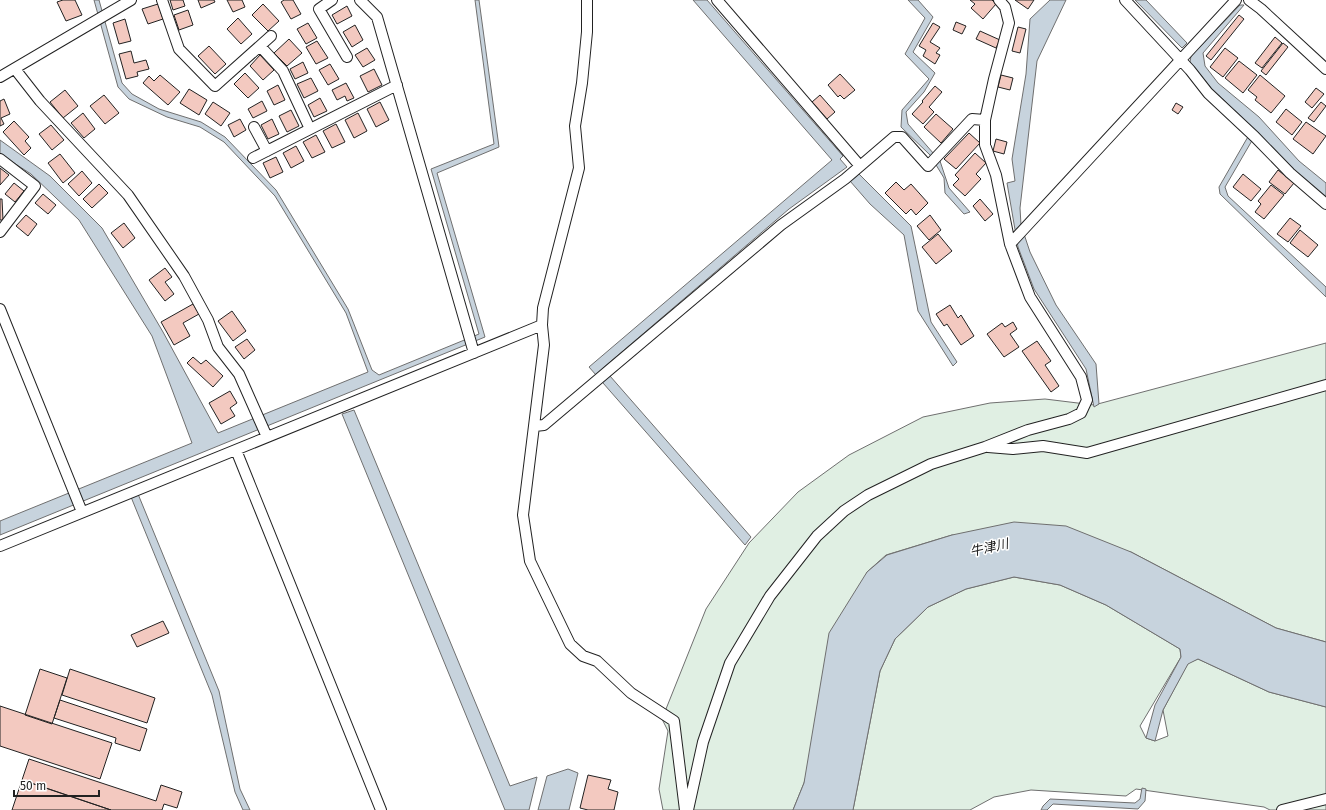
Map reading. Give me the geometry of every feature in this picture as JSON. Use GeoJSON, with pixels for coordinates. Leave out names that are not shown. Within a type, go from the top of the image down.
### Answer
{"type":"FeatureCollection","features":[{"type":"Feature","properties":{"kind":"street"},"geometry":{"type":"LineString","coordinates":[[0,76],[15,69],[131,0]]}},
{"type":"Feature","properties":{"kind":"street"},"geometry":{"type":"LineString","coordinates":[[162,0],[180,49],[215,86],[272,36]]}},
{"type":"Feature","properties":{"kind":"street"},"geometry":{"type":"LineString","coordinates":[[332,0],[319,8],[347,57]]}},
{"type":"Feature","properties":{"kind":"street"},"geometry":{"type":"LineString","coordinates":[[360,0],[377,17],[472,344]]}},
{"type":"Feature","properties":{"kind":"street"},"geometry":{"type":"LineString","coordinates":[[587,0],[586,40],[582,83],[575,126],[579,168],[543,308],[542,325],[544,345],[523,515],[530,561],[570,644],[583,656],[597,661],[631,693],[674,721],[686,810]]}},
{"type":"Feature","properties":{"kind":"street"},"geometry":{"type":"LineString","coordinates":[[716,0],[860,166]]}},
{"type":"Feature","properties":{"kind":"street"},"geometry":{"type":"LineString","coordinates":[[686,810],[703,742],[730,663],[770,596],[817,536],[844,511],[868,495],[931,464],[985,447],[1028,430],[1069,419],[1081,413],[1087,400],[1081,377],[1030,297],[1010,244],[996,175],[985,146],[985,120],[1009,23],[1005,7],[999,0]]}},
{"type":"Feature","properties":{"kind":"street"},"geometry":{"type":"LineString","coordinates":[[1125,0],[1180,59],[1208,92],[1290,173],[1326,204]]}},
{"type":"Feature","properties":{"kind":"street"},"geometry":{"type":"LineString","coordinates":[[1010,244],[1025,230],[1180,59],[1236,0]]}},
{"type":"Feature","properties":{"kind":"street"},"geometry":{"type":"LineString","coordinates":[[1249,0],[1326,68]]}},
{"type":"Feature","properties":{"kind":"street"},"geometry":{"type":"LineString","coordinates":[[260,46],[283,71],[310,129]]}},
{"type":"Feature","properties":{"kind":"street"},"geometry":{"type":"LineString","coordinates":[[15,69],[40,101],[128,196],[184,276],[208,320],[218,347],[239,374],[267,437]]}},
{"type":"Feature","properties":{"kind":"street"},"geometry":{"type":"LineString","coordinates":[[253,158],[397,85]]}},
{"type":"Feature","properties":{"kind":"street"},"geometry":{"type":"LineString","coordinates":[[535,426],[544,425],[597,382],[781,225],[845,179],[894,137],[902,137],[928,166],[972,119],[985,120]]}},
{"type":"Feature","properties":{"kind":"street"},"geometry":{"type":"LineString","coordinates":[[254,127],[267,151]]}},
{"type":"Feature","properties":{"kind":"street"},"geometry":{"type":"LineString","coordinates":[[0,159],[35,186],[0,232]]}},
{"type":"Feature","properties":{"kind":"street"},"geometry":{"type":"LineString","coordinates":[[0,309],[82,512]]}},
{"type":"Feature","properties":{"kind":"street"},"geometry":{"type":"LineString","coordinates":[[0,546],[267,437],[472,344],[542,325]]}},
{"type":"Feature","properties":{"kind":"street"},"geometry":{"type":"LineString","coordinates":[[985,447],[1013,449],[1044,446],[1087,453],[1326,385]]}},
{"type":"Feature","properties":{"kind":"street"},"geometry":{"type":"LineString","coordinates":[[236,450],[381,810]]}},
{"type":"Feature","properties":{"kind":"street"},"geometry":{"type":"LineString","coordinates":[[1282,810],[1326,799]]}},
{"type":"Feature","properties":{"kind":"green space"},"geometry":{"type":"Polygon","coordinates":[[[1326,343],[1326,642],[1276,628],[1131,552],[952,535],[886,555],[867,572],[804,783],[793,810],[663,810],[659,789],[668,731],[662,719],[706,609],[749,543],[798,492],[849,455],[923,417],[990,403],[1045,399],[1094,405],[1326,343]]]}},
{"type":"Feature","properties":{"kind":"green space"},"geometry":{"type":"Polygon","coordinates":[[[1014,577],[1060,585],[1106,605],[1180,649],[1181,657],[1140,726],[1146,738],[1155,741],[1168,736],[1163,710],[1188,663],[1198,659],[1269,692],[1326,707],[1326,810],[1270,810],[1264,807],[1136,789],[1126,796],[1031,790],[994,797],[970,810],[853,810],[880,671],[895,639],[928,607],[966,589],[1014,577]]]}},
{"type":"Feature","properties":{"kind":"water"},"geometry":{"type":"Polygon","coordinates":[[[94,0],[99,0],[122,83],[132,94],[159,109],[201,122],[225,137],[276,190],[348,309],[372,370],[379,375],[479,334],[431,169],[494,144],[475,0],[479,0],[499,147],[437,173],[485,337],[0,535],[0,521],[192,443],[152,336],[79,220],[31,174],[0,154],[0,140],[50,176],[102,228],[163,332],[218,433],[368,372],[346,313],[275,196],[224,142],[200,127],[167,117],[129,99],[118,87],[94,0]]]}},
{"type":"Feature","properties":{"kind":"water"},"geometry":{"type":"Polygon","coordinates":[[[693,0],[707,0],[843,156],[840,159],[847,167],[789,209],[603,368],[751,537],[745,545],[589,367],[832,160],[693,0]]]}},
{"type":"Feature","properties":{"kind":"water"},"geometry":{"type":"Polygon","coordinates":[[[908,0],[918,0],[933,17],[913,52],[935,73],[924,92],[906,112],[908,124],[940,161],[949,188],[970,212],[964,214],[945,193],[944,178],[930,155],[901,127],[902,110],[929,79],[905,54],[925,18],[908,0]]]}},
{"type":"Feature","properties":{"kind":"water"},"geometry":{"type":"Polygon","coordinates":[[[1050,0],[1066,0],[1037,61],[1020,208],[1021,225],[1030,252],[1056,305],[1096,364],[1099,404],[1094,407],[1086,369],[1034,289],[1018,247],[1007,183],[1015,181],[1012,159],[1026,74],[1030,19],[1050,0]]]}},
{"type":"Feature","properties":{"kind":"water"},"geometry":{"type":"Polygon","coordinates":[[[1135,0],[1146,0],[1187,43],[1182,48],[1135,0]]]}},
{"type":"Feature","properties":{"kind":"water"},"geometry":{"type":"Polygon","coordinates":[[[1240,5],[1244,5],[1203,53],[1205,66],[1218,83],[1259,117],[1299,161],[1326,183],[1326,198],[1295,171],[1257,132],[1225,187],[1228,196],[1326,287],[1326,297],[1220,194],[1219,187],[1253,128],[1211,88],[1190,62],[1191,56],[1240,5]]]}},
{"type":"Feature","properties":{"kind":"water"},"geometry":{"type":"Polygon","coordinates":[[[859,174],[911,226],[931,322],[957,362],[953,366],[918,311],[904,235],[870,204],[850,181],[859,174]]]}},
{"type":"Feature","properties":{"kind":"water"},"geometry":{"type":"Polygon","coordinates":[[[354,410],[510,786],[537,777],[529,810],[505,810],[342,414],[354,410]]]}},
{"type":"Feature","properties":{"kind":"water"},"geometry":{"type":"Polygon","coordinates":[[[138,494],[219,691],[240,789],[250,810],[243,810],[235,792],[212,695],[131,497],[138,494]]]}},
{"type":"Feature","properties":{"kind":"water","name":"牛津川"},"geometry":{"type":"Polygon","coordinates":[[[1014,522],[1066,526],[1131,552],[1276,628],[1326,642],[1326,707],[1269,692],[1198,659],[1188,664],[1163,710],[1155,741],[1146,738],[1155,705],[1181,657],[1180,649],[1106,605],[1060,585],[1014,577],[966,589],[928,607],[895,639],[880,671],[853,810],[793,810],[804,783],[829,633],[867,572],[887,555],[952,535],[1014,522]]]}},
{"type":"Feature","properties":{"kind":"water"},"geometry":{"type":"Polygon","coordinates":[[[568,769],[578,773],[569,810],[538,810],[547,776],[568,769]]]}},
{"type":"Feature","properties":{"kind":"water"},"geometry":{"type":"Polygon","coordinates":[[[1142,788],[1146,789],[1145,801],[1138,809],[1053,804],[1047,810],[1041,810],[1050,799],[1135,803],[1140,799],[1142,788]]]}},
{"type":"Feature","properties":{"kind":"building"},"geometry":{"type":"Polygon","coordinates":[[[63,0],[75,0],[82,15],[66,21],[57,2],[63,0]]]}},
{"type":"Feature","properties":{"kind":"building"},"geometry":{"type":"Polygon","coordinates":[[[170,0],[183,0],[185,6],[173,10],[170,0]]]}},
{"type":"Feature","properties":{"kind":"building"},"geometry":{"type":"Polygon","coordinates":[[[198,0],[214,0],[215,2],[201,8],[198,0]]]}},
{"type":"Feature","properties":{"kind":"building"},"geometry":{"type":"Polygon","coordinates":[[[227,0],[242,0],[245,7],[233,12],[227,0]]]}},
{"type":"Feature","properties":{"kind":"building"},"geometry":{"type":"Polygon","coordinates":[[[284,0],[293,0],[301,14],[291,19],[281,2],[284,0]]]}},
{"type":"Feature","properties":{"kind":"building"},"geometry":{"type":"Polygon","coordinates":[[[970,0],[992,0],[996,4],[983,19],[971,8],[975,4],[970,0]]]}},
{"type":"Feature","properties":{"kind":"building"},"geometry":{"type":"Polygon","coordinates":[[[1015,0],[1034,0],[1028,9],[1015,0]]]}},
{"type":"Feature","properties":{"kind":"building"},"geometry":{"type":"Polygon","coordinates":[[[158,4],[163,19],[148,24],[142,9],[158,4]]]}},
{"type":"Feature","properties":{"kind":"building"},"geometry":{"type":"Polygon","coordinates":[[[263,4],[279,21],[268,31],[252,15],[263,4]]]}},
{"type":"Feature","properties":{"kind":"building"},"geometry":{"type":"Polygon","coordinates":[[[347,6],[352,16],[337,24],[332,15],[347,6]]]}},
{"type":"Feature","properties":{"kind":"building"},"geometry":{"type":"Polygon","coordinates":[[[188,10],[193,25],[179,30],[174,15],[188,10]]]}},
{"type":"Feature","properties":{"kind":"building"},"geometry":{"type":"Polygon","coordinates":[[[1239,15],[1244,19],[1211,60],[1206,56],[1239,15]]]}},
{"type":"Feature","properties":{"kind":"building"},"geometry":{"type":"Polygon","coordinates":[[[238,18],[252,34],[241,44],[227,29],[238,18]]]}},
{"type":"Feature","properties":{"kind":"building"},"geometry":{"type":"Polygon","coordinates":[[[125,19],[131,41],[119,44],[113,23],[125,19]]]}},
{"type":"Feature","properties":{"kind":"building"},"geometry":{"type":"Polygon","coordinates":[[[956,22],[966,26],[962,34],[953,30],[956,22]]]}},
{"type":"Feature","properties":{"kind":"building"},"geometry":{"type":"Polygon","coordinates":[[[308,23],[317,38],[306,44],[297,29],[308,23]]]}},
{"type":"Feature","properties":{"kind":"building"},"geometry":{"type":"Polygon","coordinates":[[[933,23],[940,27],[930,42],[940,48],[936,53],[940,55],[935,64],[923,56],[926,50],[919,46],[933,23]]]}},
{"type":"Feature","properties":{"kind":"building"},"geometry":{"type":"Polygon","coordinates":[[[355,25],[363,40],[352,47],[343,32],[355,25]]]}},
{"type":"Feature","properties":{"kind":"building"},"geometry":{"type":"Polygon","coordinates":[[[1018,27],[1026,29],[1020,53],[1012,51],[1018,27]]]}},
{"type":"Feature","properties":{"kind":"building"},"geometry":{"type":"Polygon","coordinates":[[[980,31],[1000,40],[996,48],[976,39],[980,31]]]}},
{"type":"Feature","properties":{"kind":"building"},"geometry":{"type":"Polygon","coordinates":[[[1275,37],[1282,43],[1262,68],[1255,63],[1275,37]]]}},
{"type":"Feature","properties":{"kind":"building"},"geometry":{"type":"Polygon","coordinates":[[[289,39],[302,53],[287,66],[274,53],[289,39]]]}},
{"type":"Feature","properties":{"kind":"building"},"geometry":{"type":"Polygon","coordinates":[[[317,41],[328,58],[316,64],[306,47],[317,41]]]}},
{"type":"Feature","properties":{"kind":"building"},"geometry":{"type":"Polygon","coordinates":[[[1283,43],[1288,47],[1266,75],[1261,71],[1283,43]]]}},
{"type":"Feature","properties":{"kind":"building"},"geometry":{"type":"Polygon","coordinates":[[[209,46],[226,64],[215,74],[198,56],[209,46]]]}},
{"type":"Feature","properties":{"kind":"building"},"geometry":{"type":"Polygon","coordinates":[[[367,48],[375,60],[363,67],[355,55],[367,48]]]}},
{"type":"Feature","properties":{"kind":"building"},"geometry":{"type":"Polygon","coordinates":[[[1225,48],[1238,58],[1223,77],[1210,67],[1225,48]]]}},
{"type":"Feature","properties":{"kind":"building"},"geometry":{"type":"Polygon","coordinates":[[[131,51],[134,63],[146,60],[149,69],[137,72],[138,76],[126,79],[119,54],[131,51]]]}},
{"type":"Feature","properties":{"kind":"building"},"geometry":{"type":"Polygon","coordinates":[[[260,55],[274,70],[263,80],[250,66],[260,55]]]}},
{"type":"Feature","properties":{"kind":"building"},"geometry":{"type":"Polygon","coordinates":[[[1239,61],[1257,75],[1243,93],[1225,78],[1239,61]]]}},
{"type":"Feature","properties":{"kind":"building"},"geometry":{"type":"Polygon","coordinates":[[[303,62],[308,73],[295,79],[290,69],[303,62]]]}},
{"type":"Feature","properties":{"kind":"building"},"geometry":{"type":"Polygon","coordinates":[[[330,64],[339,79],[328,85],[319,70],[330,64]]]}},
{"type":"Feature","properties":{"kind":"building"},"geometry":{"type":"Polygon","coordinates":[[[374,69],[382,85],[368,92],[360,76],[374,69]]]}},
{"type":"Feature","properties":{"kind":"building"},"geometry":{"type":"Polygon","coordinates":[[[245,73],[259,88],[248,98],[234,84],[245,73]]]}},
{"type":"Feature","properties":{"kind":"building"},"geometry":{"type":"Polygon","coordinates":[[[840,74],[855,90],[844,99],[840,95],[838,97],[828,85],[840,74]]]}},
{"type":"Feature","properties":{"kind":"building"},"geometry":{"type":"Polygon","coordinates":[[[160,75],[180,92],[168,105],[143,83],[149,76],[154,81],[160,75]]]}},
{"type":"Feature","properties":{"kind":"building"},"geometry":{"type":"Polygon","coordinates":[[[1001,75],[1013,78],[1010,90],[998,87],[1001,75]]]}},
{"type":"Feature","properties":{"kind":"building"},"geometry":{"type":"Polygon","coordinates":[[[1260,75],[1285,96],[1271,113],[1255,100],[1257,97],[1248,90],[1260,75]]]}},
{"type":"Feature","properties":{"kind":"building"},"geometry":{"type":"Polygon","coordinates":[[[311,78],[318,91],[304,98],[297,84],[311,78]]]}},
{"type":"Feature","properties":{"kind":"building"},"geometry":{"type":"Polygon","coordinates":[[[346,83],[354,98],[347,101],[345,96],[337,100],[332,90],[346,83]]]}},
{"type":"Feature","properties":{"kind":"building"},"geometry":{"type":"Polygon","coordinates":[[[278,85],[285,100],[274,105],[267,91],[278,85]]]}},
{"type":"Feature","properties":{"kind":"building"},"geometry":{"type":"Polygon","coordinates":[[[935,86],[942,92],[929,107],[934,112],[923,124],[912,114],[935,86]]]}},
{"type":"Feature","properties":{"kind":"building"},"geometry":{"type":"Polygon","coordinates":[[[1316,88],[1324,94],[1312,108],[1305,102],[1316,88]]]}},
{"type":"Feature","properties":{"kind":"building"},"geometry":{"type":"Polygon","coordinates":[[[189,89],[207,100],[199,115],[180,103],[189,89]]]}},
{"type":"Feature","properties":{"kind":"building"},"geometry":{"type":"Polygon","coordinates":[[[65,90],[78,106],[63,118],[50,102],[65,90]]]}},
{"type":"Feature","properties":{"kind":"building"},"geometry":{"type":"Polygon","coordinates":[[[104,95],[119,113],[105,124],[90,106],[104,95]]]}},
{"type":"Feature","properties":{"kind":"building"},"geometry":{"type":"Polygon","coordinates":[[[820,95],[835,112],[827,119],[812,102],[820,95]]]}},
{"type":"Feature","properties":{"kind":"building"},"geometry":{"type":"Polygon","coordinates":[[[320,98],[327,111],[314,117],[308,105],[320,98]]]}},
{"type":"Feature","properties":{"kind":"building"},"geometry":{"type":"Polygon","coordinates":[[[4,99],[10,114],[1,118],[4,124],[0,126],[0,101],[4,99]]]}},
{"type":"Feature","properties":{"kind":"building"},"geometry":{"type":"Polygon","coordinates":[[[262,101],[267,111],[253,118],[248,109],[262,101]]]}},
{"type":"Feature","properties":{"kind":"building"},"geometry":{"type":"Polygon","coordinates":[[[213,102],[230,113],[221,126],[205,114],[213,102]]]}},
{"type":"Feature","properties":{"kind":"building"},"geometry":{"type":"Polygon","coordinates":[[[380,102],[389,120],[376,127],[367,109],[380,102]]]}},
{"type":"Feature","properties":{"kind":"building"},"geometry":{"type":"Polygon","coordinates":[[[1321,102],[1326,106],[1314,122],[1308,118],[1321,102]]]}},
{"type":"Feature","properties":{"kind":"building"},"geometry":{"type":"Polygon","coordinates":[[[1176,103],[1183,107],[1178,114],[1172,110],[1176,103]]]}},
{"type":"Feature","properties":{"kind":"building"},"geometry":{"type":"Polygon","coordinates":[[[1286,109],[1302,122],[1292,135],[1276,122],[1286,109]]]}},
{"type":"Feature","properties":{"kind":"building"},"geometry":{"type":"Polygon","coordinates":[[[291,110],[299,126],[287,132],[279,116],[291,110]]]}},
{"type":"Feature","properties":{"kind":"building"},"geometry":{"type":"Polygon","coordinates":[[[83,113],[95,129],[84,138],[71,123],[83,113]]]}},
{"type":"Feature","properties":{"kind":"building"},"geometry":{"type":"Polygon","coordinates":[[[358,113],[367,131],[354,138],[345,120],[358,113]]]}},
{"type":"Feature","properties":{"kind":"building"},"geometry":{"type":"Polygon","coordinates":[[[936,114],[953,129],[941,143],[924,127],[936,114]]]}},
{"type":"Feature","properties":{"kind":"building"},"geometry":{"type":"Polygon","coordinates":[[[240,119],[246,130],[234,137],[228,125],[240,119]]]}},
{"type":"Feature","properties":{"kind":"building"},"geometry":{"type":"Polygon","coordinates":[[[272,119],[279,134],[268,139],[261,125],[272,119]]]}},
{"type":"Feature","properties":{"kind":"building"},"geometry":{"type":"Polygon","coordinates":[[[14,121],[29,137],[25,141],[31,148],[24,155],[3,132],[14,121]]]}},
{"type":"Feature","properties":{"kind":"building"},"geometry":{"type":"Polygon","coordinates":[[[1306,122],[1326,136],[1313,154],[1293,139],[1306,122]]]}},
{"type":"Feature","properties":{"kind":"building"},"geometry":{"type":"Polygon","coordinates":[[[336,124],[345,142],[332,148],[323,131],[336,124]]]}},
{"type":"Feature","properties":{"kind":"building"},"geometry":{"type":"Polygon","coordinates":[[[51,125],[64,140],[52,150],[39,134],[51,125]]]}},
{"type":"Feature","properties":{"kind":"building"},"geometry":{"type":"Polygon","coordinates":[[[969,133],[980,143],[956,169],[944,159],[969,133]]]}},
{"type":"Feature","properties":{"kind":"building"},"geometry":{"type":"Polygon","coordinates":[[[316,135],[325,152],[312,158],[303,142],[316,135]]]}},
{"type":"Feature","properties":{"kind":"building"},"geometry":{"type":"Polygon","coordinates":[[[996,139],[1007,142],[1004,154],[993,151],[996,139]]]}},
{"type":"Feature","properties":{"kind":"building"},"geometry":{"type":"Polygon","coordinates":[[[296,146],[304,161],[291,168],[283,153],[296,146]]]}},
{"type":"Feature","properties":{"kind":"building"},"geometry":{"type":"Polygon","coordinates":[[[975,153],[986,163],[976,174],[981,179],[965,196],[953,185],[959,179],[955,175],[975,153]]]}},
{"type":"Feature","properties":{"kind":"building"},"geometry":{"type":"Polygon","coordinates":[[[60,154],[75,173],[63,183],[48,163],[60,154]]]}},
{"type":"Feature","properties":{"kind":"building"},"geometry":{"type":"Polygon","coordinates":[[[276,157],[283,172],[270,178],[263,163],[276,157]]]}},
{"type":"Feature","properties":{"kind":"building"},"geometry":{"type":"Polygon","coordinates":[[[0,168],[9,175],[0,185],[0,168]]]}},
{"type":"Feature","properties":{"kind":"building"},"geometry":{"type":"Polygon","coordinates":[[[1278,170],[1294,183],[1285,194],[1269,182],[1278,170]]]}},
{"type":"Feature","properties":{"kind":"building"},"geometry":{"type":"Polygon","coordinates":[[[82,171],[92,183],[79,196],[68,184],[82,171]]]}},
{"type":"Feature","properties":{"kind":"building"},"geometry":{"type":"Polygon","coordinates":[[[1243,174],[1261,189],[1251,201],[1233,187],[1243,174]]]}},
{"type":"Feature","properties":{"kind":"building"},"geometry":{"type":"Polygon","coordinates":[[[896,182],[904,190],[911,184],[928,203],[916,215],[911,209],[906,214],[885,193],[896,182]]]}},
{"type":"Feature","properties":{"kind":"building"},"geometry":{"type":"Polygon","coordinates":[[[14,183],[24,191],[15,202],[5,194],[14,183]]]}},
{"type":"Feature","properties":{"kind":"building"},"geometry":{"type":"Polygon","coordinates":[[[99,184],[108,193],[92,208],[83,199],[99,184]]]}},
{"type":"Feature","properties":{"kind":"building"},"geometry":{"type":"Polygon","coordinates":[[[1271,185],[1284,195],[1264,219],[1255,212],[1261,204],[1258,201],[1271,185]]]}},
{"type":"Feature","properties":{"kind":"building"},"geometry":{"type":"Polygon","coordinates":[[[43,194],[56,205],[48,214],[35,203],[43,194]]]}},
{"type":"Feature","properties":{"kind":"building"},"geometry":{"type":"Polygon","coordinates":[[[0,199],[2,199],[3,220],[0,220],[0,199]]]}},
{"type":"Feature","properties":{"kind":"building"},"geometry":{"type":"Polygon","coordinates":[[[980,199],[993,214],[985,221],[973,206],[980,199]]]}},
{"type":"Feature","properties":{"kind":"building"},"geometry":{"type":"Polygon","coordinates":[[[26,215],[37,224],[28,236],[16,226],[26,215]]]}},
{"type":"Feature","properties":{"kind":"building"},"geometry":{"type":"Polygon","coordinates":[[[930,215],[941,230],[929,240],[917,226],[930,215]]]}},
{"type":"Feature","properties":{"kind":"building"},"geometry":{"type":"Polygon","coordinates":[[[1290,218],[1301,226],[1288,242],[1277,234],[1290,218]]]}},
{"type":"Feature","properties":{"kind":"building"},"geometry":{"type":"Polygon","coordinates":[[[124,223],[135,238],[123,248],[111,233],[124,223]]]}},
{"type":"Feature","properties":{"kind":"building"},"geometry":{"type":"Polygon","coordinates":[[[1300,230],[1318,245],[1308,257],[1290,243],[1300,230]]]}},
{"type":"Feature","properties":{"kind":"building"},"geometry":{"type":"Polygon","coordinates":[[[938,234],[952,251],[936,264],[922,247],[938,234]]]}},
{"type":"Feature","properties":{"kind":"building"},"geometry":{"type":"Polygon","coordinates":[[[165,268],[172,277],[165,282],[174,294],[165,301],[149,280],[165,268]]]}},
{"type":"Feature","properties":{"kind":"building"},"geometry":{"type":"Polygon","coordinates":[[[193,304],[199,314],[183,323],[190,336],[174,345],[161,322],[193,304]]]}},
{"type":"Feature","properties":{"kind":"building"},"geometry":{"type":"Polygon","coordinates":[[[950,305],[958,318],[961,315],[974,336],[961,345],[947,324],[944,326],[936,314],[950,305]]]}},
{"type":"Feature","properties":{"kind":"building"},"geometry":{"type":"Polygon","coordinates":[[[232,311],[246,331],[233,341],[218,321],[232,311]]]}},
{"type":"Feature","properties":{"kind":"building"},"geometry":{"type":"Polygon","coordinates":[[[1013,322],[1017,329],[1010,334],[1019,347],[1004,357],[987,334],[1002,323],[1005,327],[1013,322]]]}},
{"type":"Feature","properties":{"kind":"building"},"geometry":{"type":"Polygon","coordinates":[[[247,339],[255,350],[244,359],[235,347],[247,339]]]}},
{"type":"Feature","properties":{"kind":"building"},"geometry":{"type":"Polygon","coordinates":[[[1037,341],[1051,361],[1045,365],[1059,386],[1051,392],[1022,351],[1037,341]]]}},
{"type":"Feature","properties":{"kind":"building"},"geometry":{"type":"Polygon","coordinates":[[[193,357],[201,364],[206,360],[223,376],[213,387],[187,363],[193,357]]]}},
{"type":"Feature","properties":{"kind":"building"},"geometry":{"type":"Polygon","coordinates":[[[230,391],[237,403],[230,408],[235,416],[221,424],[209,403],[230,391]]]}},
{"type":"Feature","properties":{"kind":"building"},"geometry":{"type":"Polygon","coordinates":[[[163,621],[169,633],[137,647],[131,635],[163,621]]]}},
{"type":"Feature","properties":{"kind":"building"},"geometry":{"type":"Polygon","coordinates":[[[40,669],[67,678],[52,724],[25,715],[40,669]]]}},
{"type":"Feature","properties":{"kind":"building"},"geometry":{"type":"Polygon","coordinates":[[[70,669],[155,698],[147,723],[62,695],[70,669]]]}},
{"type":"Feature","properties":{"kind":"building"},"geometry":{"type":"Polygon","coordinates":[[[60,700],[147,729],[140,751],[115,743],[116,738],[54,718],[60,700]]]}},
{"type":"Feature","properties":{"kind":"building"},"geometry":{"type":"Polygon","coordinates":[[[0,706],[112,743],[100,779],[0,746],[0,706]]]}},
{"type":"Feature","properties":{"kind":"building"},"geometry":{"type":"Polygon","coordinates":[[[29,759],[156,801],[161,785],[182,792],[177,808],[164,804],[162,810],[111,810],[22,780],[29,759]]]}},
{"type":"Feature","properties":{"kind":"building"},"geometry":{"type":"Polygon","coordinates":[[[588,775],[611,780],[608,789],[618,792],[614,810],[588,810],[580,808],[588,775]]]}},
{"type":"Feature","properties":{"kind":"building"},"geometry":{"type":"Polygon","coordinates":[[[22,780],[111,810],[12,810],[22,780]]]}}]}
